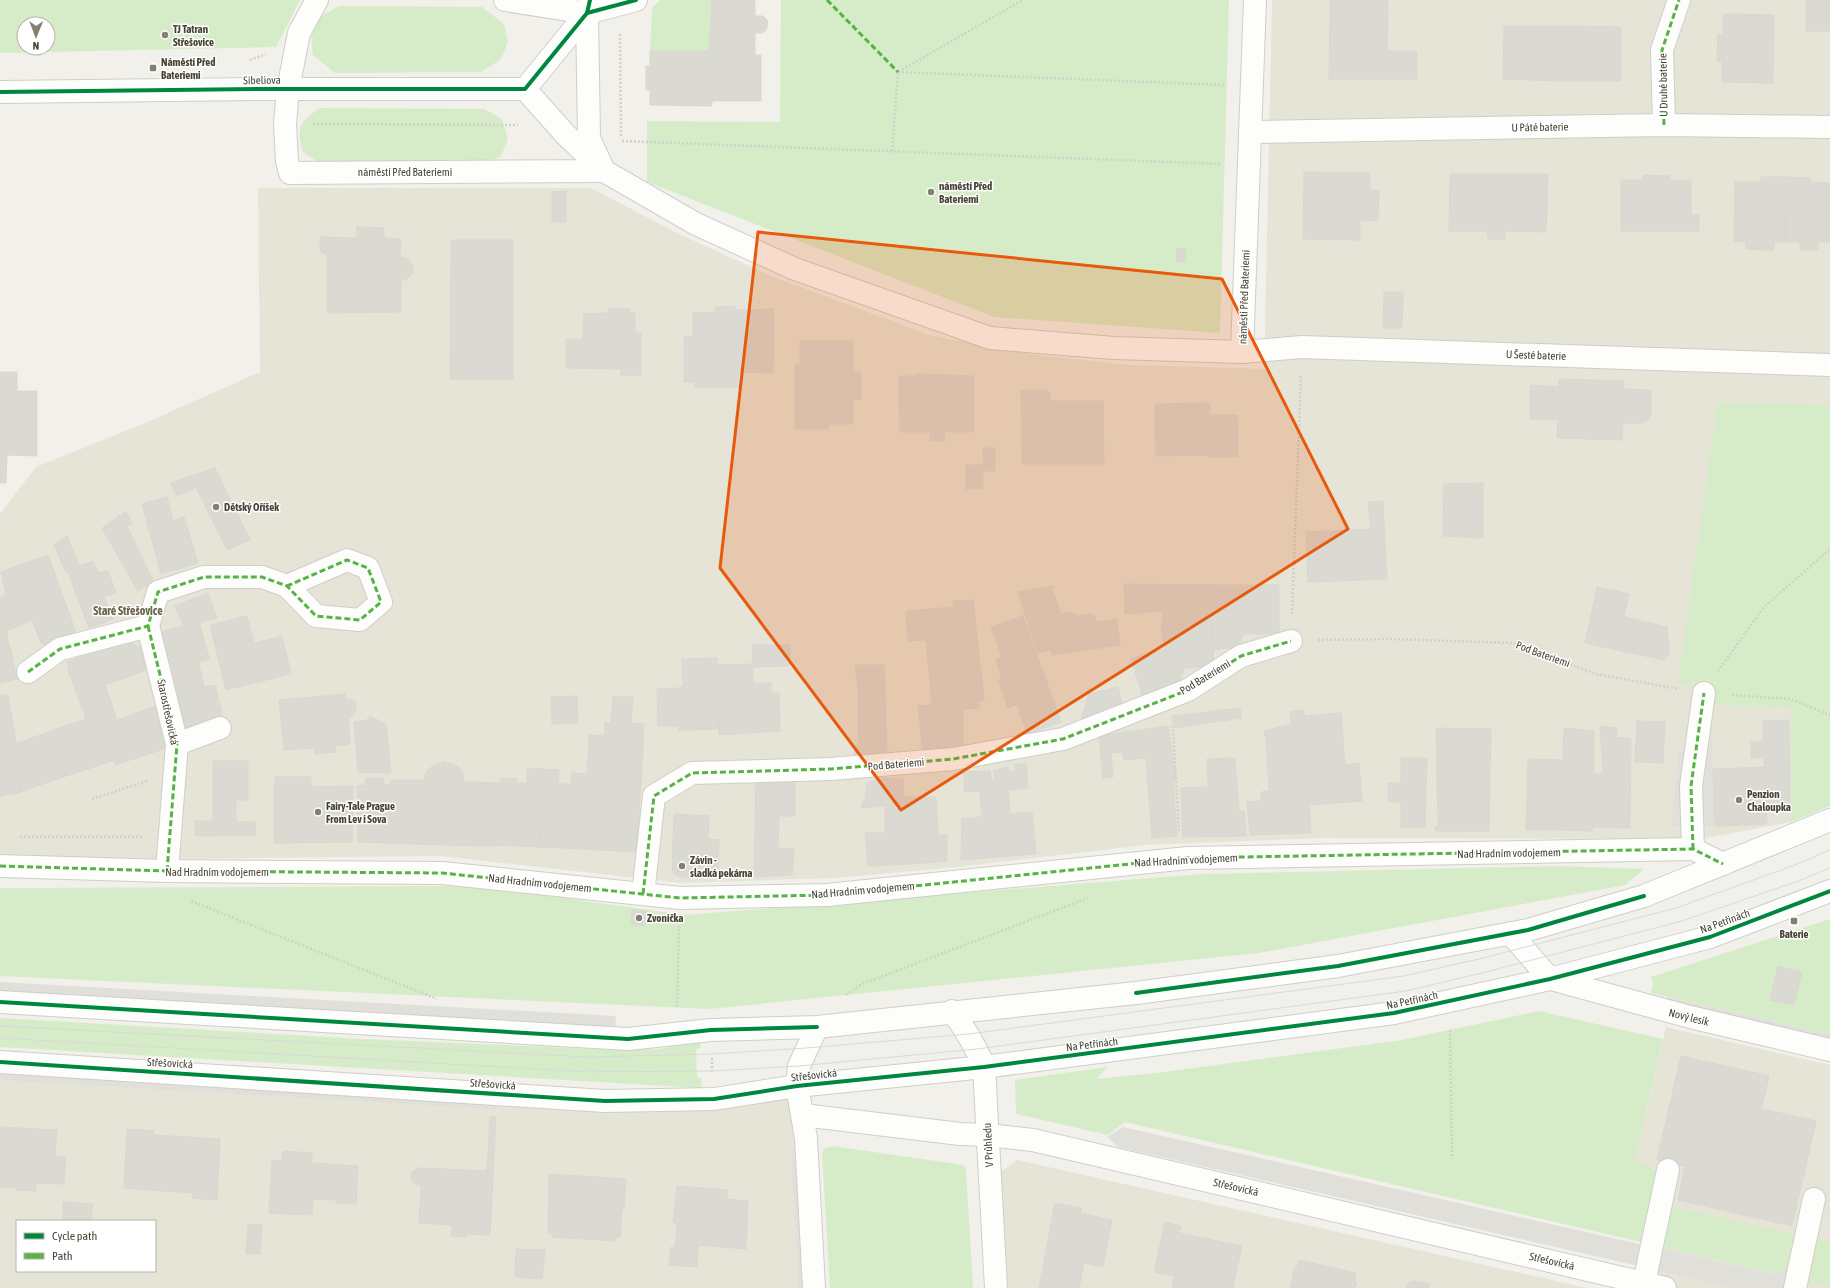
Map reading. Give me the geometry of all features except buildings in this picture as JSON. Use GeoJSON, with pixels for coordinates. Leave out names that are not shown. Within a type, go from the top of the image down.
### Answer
{"type":"FeatureCollection","features":[{"type":"Feature","properties":{"kind":"street","name":"náměstí Před Bateriemi"},"geometry":{"type":"LineString","coordinates":[[317,0],[299,33],[288,89],[285,124],[287,161],[290,173],[604,172]]}},
{"type":"Feature","properties":{"kind":"street"},"geometry":{"type":"LineString","coordinates":[[505,0],[588,6],[636,0]]}},
{"type":"Feature","properties":{"kind":"street","name":"náměstí Před Bateriemi"},"geometry":{"type":"LineString","coordinates":[[525,89],[565,134],[604,172],[696,224],[795,269],[990,338],[1114,348],[1242,352],[1255,0]]}},
{"type":"Feature","properties":{"kind":"street","name":"U Druhé baterie"},"geometry":{"type":"LineString","coordinates":[[1664,124],[1662,50],[1679,0]]}},
{"type":"Feature","properties":{"kind":"street"},"geometry":{"type":"LineString","coordinates":[[525,89],[588,6]]}},
{"type":"Feature","properties":{"kind":"street"},"geometry":{"type":"LineString","coordinates":[[588,6],[589,138],[604,172]]}},
{"type":"Feature","properties":{"kind":"street","name":"Sibeliova"},"geometry":{"type":"LineString","coordinates":[[0,92],[288,89],[525,89]]}},
{"type":"Feature","properties":{"kind":"street","name":"U Páté baterie"},"geometry":{"type":"LineString","coordinates":[[1250,132],[1664,124],[1830,127]]}},
{"type":"Feature","properties":{"kind":"street","name":"U Šesté baterie"},"geometry":{"type":"LineString","coordinates":[[1242,352],[1302,347],[1830,364]]}},
{"type":"Feature","properties":{"kind":"street"},"geometry":{"type":"LineString","coordinates":[[28,672],[60,649],[148,626],[158,592],[204,577],[262,577],[287,586]]}},
{"type":"Feature","properties":{"kind":"street","name":"Starostřešovická"},"geometry":{"type":"LineString","coordinates":[[148,626],[177,744],[167,871]]}},
{"type":"Feature","properties":{"kind":"street","name":"Pod Bateriemi"},"geometry":{"type":"LineString","coordinates":[[643,894],[654,796],[692,773],[831,769],[953,759],[1063,739],[1188,690],[1241,656],[1292,641]]}},
{"type":"Feature","properties":{"kind":"street"},"geometry":{"type":"LineString","coordinates":[[1693,850],[1691,786],[1704,694]]}},
{"type":"Feature","properties":{"kind":"street"},"geometry":{"type":"LineString","coordinates":[[177,744],[220,728]]}},
{"type":"Feature","properties":{"kind":"street"},"geometry":{"type":"LineString","coordinates":[[0,1002],[628,1039],[711,1030],[817,1027],[952,1011],[1136,993],[1338,966],[1528,930],[1644,896],[1830,820]]}},
{"type":"Feature","properties":{"kind":"street","name":"Nad Hradním vodojemem"},"geometry":{"type":"LineString","coordinates":[[0,866],[167,871],[442,873],[680,898],[827,894],[1188,858],[1693,850],[1723,864]]}},
{"type":"Feature","properties":{"kind":"street","name":"Na Petřinách"},"geometry":{"type":"LineString","coordinates":[[984,1067],[1394,1013],[1550,979],[1710,937],[1830,891]]}},
{"type":"Feature","properties":{"kind":"street"},"geometry":{"type":"LineString","coordinates":[[1510,933],[1550,979]]}},
{"type":"Feature","properties":{"kind":"street","name":"Nový lesík"},"geometry":{"type":"LineString","coordinates":[[1550,979],[1690,1017],[1830,1050]]}},
{"type":"Feature","properties":{"kind":"street","name":"V Průhledu"},"geometry":{"type":"LineString","coordinates":[[952,1011],[969,1034],[984,1067],[996,1288]]}},
{"type":"Feature","properties":{"kind":"street"},"geometry":{"type":"LineString","coordinates":[[814,1288],[803,1115],[797,1086],[799,1066],[817,1027]]}},
{"type":"Feature","properties":{"kind":"street","name":"Střešovická"},"geometry":{"type":"LineString","coordinates":[[0,1062],[604,1101],[714,1099],[797,1086],[984,1067]]}},
{"type":"Feature","properties":{"kind":"street","name":"Střešovická"},"geometry":{"type":"LineString","coordinates":[[803,1115],[960,1134],[988,1135],[1033,1140],[1665,1288]]}},
{"type":"Feature","properties":{"kind":"street"},"geometry":{"type":"LineString","coordinates":[[1644,1283],[1668,1170]]}},
{"type":"Feature","properties":{"kind":"street"},"geometry":{"type":"LineString","coordinates":[[1795,1288],[1814,1199]]}},
{"type":"Feature","properties":{"kind":"path"},"geometry":{"type":"LineString","coordinates":[[898,72],[1023,0]]}},
{"type":"Feature","properties":{"kind":"path"},"geometry":{"type":"LineString","coordinates":[[620,30],[621,141],[1249,165]]}},
{"type":"Feature","properties":{"kind":"path"},"geometry":{"type":"LineString","coordinates":[[898,72],[1252,86]]}},
{"type":"Feature","properties":{"kind":"path"},"geometry":{"type":"LineString","coordinates":[[892,151],[898,72]]}},
{"type":"Feature","properties":{"kind":"path"},"geometry":{"type":"LineString","coordinates":[[285,124],[514,124]]}},
{"type":"Feature","properties":{"kind":"path"},"geometry":{"type":"LineString","coordinates":[[1292,641],[1300,375]]}},
{"type":"Feature","properties":{"kind":"path"},"geometry":{"type":"LineString","coordinates":[[1704,694],[1719,670],[1764,608],[1830,549]]}},
{"type":"Feature","properties":{"kind":"path"},"geometry":{"type":"LineString","coordinates":[[1170,724],[1173,730],[1177,801]]}},
{"type":"Feature","properties":{"kind":"path"},"geometry":{"type":"LineString","coordinates":[[92,799],[175,771]]}},
{"type":"Feature","properties":{"kind":"path"},"geometry":{"type":"LineString","coordinates":[[16,837],[170,837]]}},
{"type":"Feature","properties":{"kind":"path"},"geometry":{"type":"LineString","coordinates":[[840,999],[862,984],[1092,896],[1110,865]]}},
{"type":"Feature","properties":{"kind":"path"},"geometry":{"type":"LineString","coordinates":[[167,871],[189,900],[439,999]]}},
{"type":"Feature","properties":{"kind":"path"},"geometry":{"type":"LineString","coordinates":[[677,1008],[680,898]]}},
{"type":"Feature","properties":{"kind":"path"},"geometry":{"type":"LineString","coordinates":[[1450,1024],[1452,1159]]}},
{"type":"Feature","properties":{"kind":"path"},"geometry":{"type":"LineString","coordinates":[[712,1054],[713,1077]]}},
{"type":"Feature","properties":{"kind":"highlighted area"},"geometry":{"type":"Polygon","coordinates":[[[758,232],[1222,279],[1348,529],[901,810],[720,568],[758,232]]]}},
{"type":"Feature","properties":{"kind":"shaded area"},"geometry":{"type":"Polygon","coordinates":[[[1272,0],[1830,0],[1830,405],[1718,402],[1716,705],[1791,708],[1791,822],[1701,839],[1322,838],[1144,845],[958,867],[834,878],[682,883],[440,856],[153,859],[0,856],[0,514],[36,467],[143,424],[260,372],[258,188],[591,188],[677,233],[771,276],[929,335],[1019,353],[1129,365],[1266,369],[1265,331],[1272,0]]]}},
{"type":"Feature","properties":{"kind":"shaded area"},"geometry":{"type":"Polygon","coordinates":[[[1712,726],[1714,826],[1703,826],[1701,727],[1712,726]]]}},
{"type":"Feature","properties":{"kind":"shaded area"},"geometry":{"type":"Polygon","coordinates":[[[1679,752],[1688,753],[1681,826],[1671,826],[1679,752]]]}},
{"type":"Feature","properties":{"kind":"shaded area"},"geometry":{"type":"Polygon","coordinates":[[[0,982],[616,1016],[615,1030],[0,997],[0,982]]]}},
{"type":"Feature","properties":{"kind":"shaded area"},"geometry":{"type":"Polygon","coordinates":[[[1667,997],[1830,1034],[1830,1044],[1665,1007],[1667,997]]]}},
{"type":"Feature","properties":{"kind":"shaded area"},"geometry":{"type":"Polygon","coordinates":[[[1666,1027],[1830,1065],[1830,1288],[1636,1288],[1651,1202],[1635,1161],[1666,1027]]]}},
{"type":"Feature","properties":{"kind":"shaded area"},"geometry":{"type":"Polygon","coordinates":[[[0,1062],[568,1098],[797,1086],[814,1288],[0,1288],[0,1062]]]}},
{"type":"Feature","properties":{"kind":"shaded area"},"geometry":{"type":"Polygon","coordinates":[[[0,1070],[497,1099],[496,1109],[0,1080],[0,1070]]]}},
{"type":"Feature","properties":{"kind":"shaded area"},"geometry":{"type":"Polygon","coordinates":[[[1123,1127],[1775,1275],[1791,1265],[1786,1288],[1735,1288],[1118,1147],[1107,1137],[1123,1127]]]}},
{"type":"Feature","properties":{"kind":"shaded area"},"geometry":{"type":"Polygon","coordinates":[[[801,1150],[809,1288],[799,1288],[791,1151],[801,1150]]]}},
{"type":"Feature","properties":{"kind":"shaded area"},"geometry":{"type":"Polygon","coordinates":[[[1017,1160],[1587,1288],[1008,1288],[1001,1172],[1017,1160]]]}},
{"type":"Feature","properties":{"kind":"green space","name":"TJ Tatran Střešovice"},"geometry":{"type":"Polygon","coordinates":[[[0,0],[300,0],[276,47],[56,52],[56,16],[16,16],[16,53],[0,53],[0,0]]]}},
{"type":"Feature","properties":{"kind":"green space"},"geometry":{"type":"Polygon","coordinates":[[[660,0],[712,0],[709,51],[650,51],[652,8],[660,0]]]}},
{"type":"Feature","properties":{"kind":"green space"},"geometry":{"type":"Polygon","coordinates":[[[781,0],[1229,0],[1220,333],[994,317],[647,182],[647,121],[780,122],[781,0]]]}},
{"type":"Feature","properties":{"kind":"green space"},"geometry":{"type":"Polygon","coordinates":[[[339,6],[482,7],[504,24],[508,43],[500,60],[481,72],[335,73],[313,55],[311,36],[314,24],[317,20],[339,6]]]}},
{"type":"Feature","properties":{"kind":"green space"},"geometry":{"type":"Polygon","coordinates":[[[320,108],[484,109],[502,119],[508,139],[501,156],[482,165],[324,166],[303,152],[300,137],[301,126],[304,121],[320,108]]]}},
{"type":"Feature","properties":{"kind":"green space"},"geometry":{"type":"Polygon","coordinates":[[[1718,402],[1830,405],[1830,806],[1791,822],[1791,708],[1716,705],[1678,680],[1718,402]]]}},
{"type":"Feature","properties":{"kind":"green space"},"geometry":{"type":"Polygon","coordinates":[[[1558,866],[1644,869],[1625,885],[1259,953],[709,1009],[0,976],[0,888],[478,886],[685,915],[1202,874],[1558,866]]]}},
{"type":"Feature","properties":{"kind":"green space"},"geometry":{"type":"Polygon","coordinates":[[[1830,919],[1830,1034],[1651,993],[1653,983],[1651,977],[1830,919]],[[1778,966],[1770,999],[1794,1005],[1802,972],[1778,966]]]}},
{"type":"Feature","properties":{"kind":"green space"},"geometry":{"type":"Polygon","coordinates":[[[1539,1011],[1663,1039],[1635,1161],[1659,1171],[1651,1202],[1830,1242],[1830,1286],[1125,1122],[1108,1135],[1016,1114],[1015,1080],[1108,1067],[1096,1079],[1156,1073],[1402,1040],[1539,1011]]]}},
{"type":"Feature","properties":{"kind":"green space"},"geometry":{"type":"Polygon","coordinates":[[[0,1018],[363,1039],[621,1050],[660,1049],[699,1039],[701,1047],[696,1050],[697,1077],[701,1079],[702,1088],[0,1047],[0,1018]]]}},
{"type":"Feature","properties":{"kind":"green space"},"geometry":{"type":"Polygon","coordinates":[[[832,1146],[964,1165],[966,1169],[973,1288],[830,1288],[822,1153],[824,1149],[832,1146]]]}},
{"type":"Feature","properties":{"kind":"tram line"},"geometry":{"type":"LineString","coordinates":[[0,1026],[588,1057],[712,1054],[806,1048],[969,1034],[1404,976],[1483,958],[1676,908],[1795,865],[1830,850]]}},
{"type":"Feature","properties":{"kind":"tram line"},"geometry":{"type":"LineString","coordinates":[[0,1038],[588,1072],[712,1071],[799,1066],[977,1049],[1406,991],[1482,973],[1682,921],[1801,880],[1830,868]]}},
{"type":"Feature","properties":{"kind":"marked path"},"geometry":{"type":"LineString","coordinates":[[827,0],[898,72]]}},
{"type":"Feature","properties":{"kind":"marked path"},"geometry":{"type":"LineString","coordinates":[[1664,125],[1662,50],[1679,0]]}},
{"type":"Feature","properties":{"kind":"marked path"},"geometry":{"type":"LineString","coordinates":[[28,672],[60,649],[148,626],[158,592],[204,577],[262,577],[287,586],[316,616],[360,620],[381,602],[368,568],[347,560],[287,586]]}},
{"type":"Feature","properties":{"kind":"marked path"},"geometry":{"type":"LineString","coordinates":[[148,626],[177,744],[167,871]]}},
{"type":"Feature","properties":{"kind":"marked path"},"geometry":{"type":"LineString","coordinates":[[643,894],[654,796],[692,773],[831,769],[953,759],[1063,739],[1188,690],[1241,656],[1291,641]]}},
{"type":"Feature","properties":{"kind":"marked path"},"geometry":{"type":"LineString","coordinates":[[1693,849],[1691,786],[1704,693]]}},
{"type":"Feature","properties":{"kind":"marked path"},"geometry":{"type":"LineString","coordinates":[[0,866],[167,871],[442,873],[680,898],[827,895],[1188,858],[1693,849],[1723,864]]}},
{"type":"Feature","properties":{"kind":"cycle path"},"geometry":{"type":"LineString","coordinates":[[0,92],[263,89],[525,89],[587,13],[590,0]]}},
{"type":"Feature","properties":{"kind":"cycle path"},"geometry":{"type":"LineString","coordinates":[[587,13],[636,0]]}},
{"type":"Feature","properties":{"kind":"cycle path"},"geometry":{"type":"LineString","coordinates":[[0,1062],[605,1101],[714,1099],[797,1086],[984,1067],[1394,1013],[1550,979],[1710,937],[1830,891]]}},
{"type":"Feature","properties":{"kind":"cycle path"},"geometry":{"type":"LineString","coordinates":[[1136,993],[1338,966],[1528,930],[1644,896]]}},
{"type":"Feature","properties":{"kind":"cycle path"},"geometry":{"type":"LineString","coordinates":[[0,1002],[628,1039],[711,1030],[817,1027]]}},
{"type":"Feature","properties":{"kind":"place","name":"TJ Tatran Střešovice"},"geometry":{"type":"Point","coordinates":[165,35]}},
{"type":"Feature","properties":{"kind":"place","name":"Náměstí Před Bateriemi"},"geometry":{"type":"Point","coordinates":[153,68]}},
{"type":"Feature","properties":{"kind":"place","name":"náměstí Před Bateriemi"},"geometry":{"type":"Point","coordinates":[931,192]}},
{"type":"Feature","properties":{"kind":"place","name":"Dětský Oříšek"},"geometry":{"type":"Point","coordinates":[216,507]}},
{"type":"Feature","properties":{"kind":"place","name":"Penzion Chaloupka"},"geometry":{"type":"Point","coordinates":[1739,800]}},
{"type":"Feature","properties":{"kind":"place","name":"Fairy-Tale Prague From Lev i Sova"},"geometry":{"type":"Point","coordinates":[318,812]}},
{"type":"Feature","properties":{"kind":"place","name":"Závin - sladká pekárna"},"geometry":{"type":"Point","coordinates":[682,866]}},
{"type":"Feature","properties":{"kind":"place","name":"Zvonička"},"geometry":{"type":"Point","coordinates":[639,918]}},
{"type":"Feature","properties":{"kind":"place","name":"Baterie"},"geometry":{"type":"Point","coordinates":[1794,921]}},
{"type":"Feature","properties":{"kind":"district","name":"Staré Střešovice"},"geometry":{"type":"Point","coordinates":[128,611]}}]}
